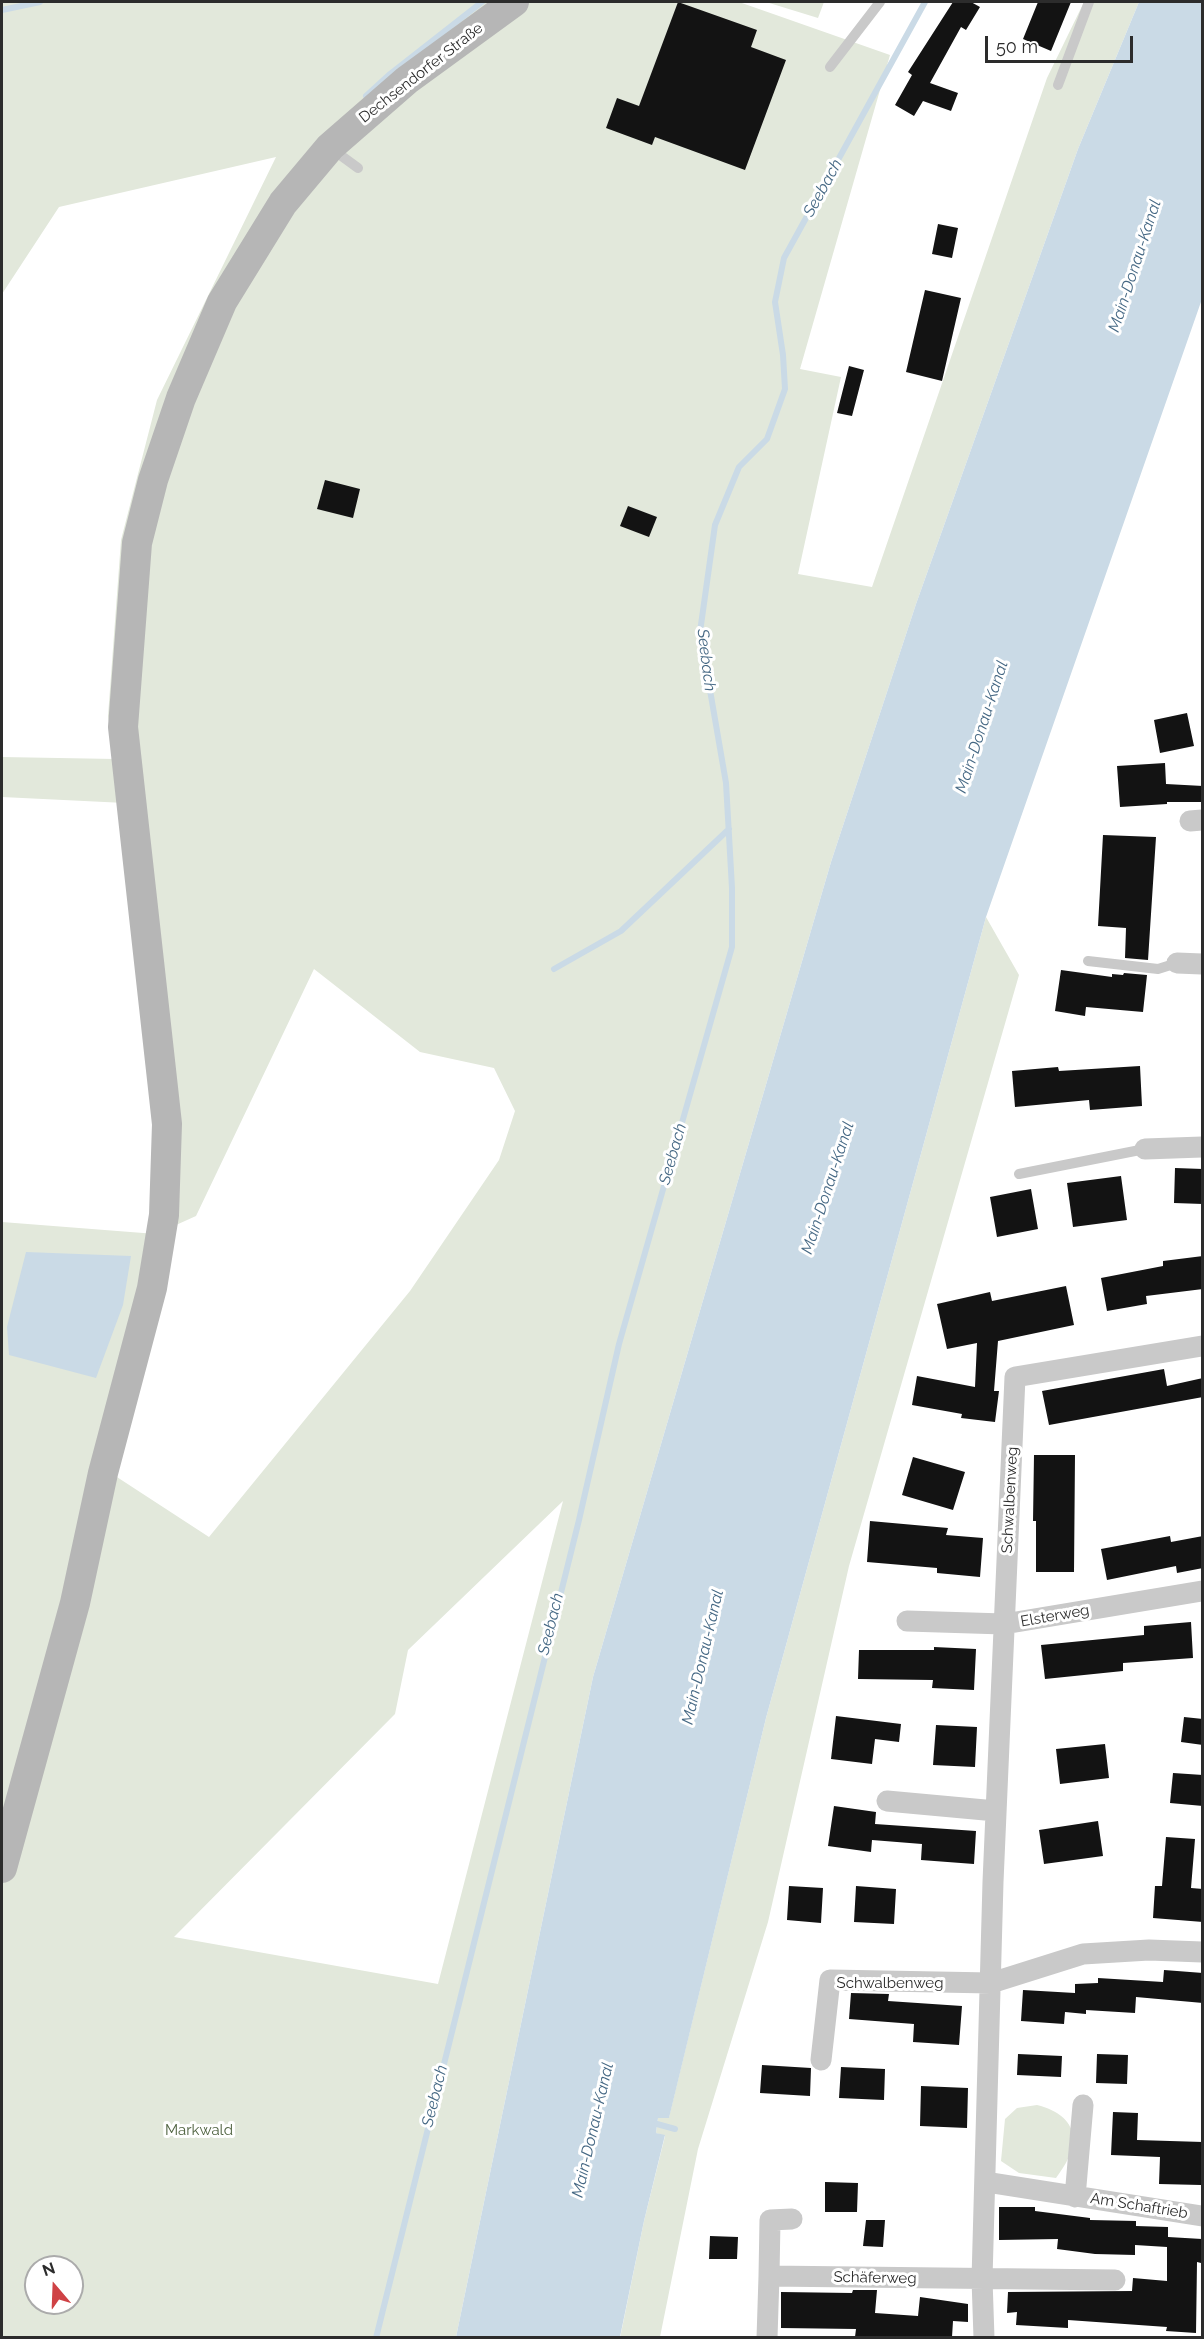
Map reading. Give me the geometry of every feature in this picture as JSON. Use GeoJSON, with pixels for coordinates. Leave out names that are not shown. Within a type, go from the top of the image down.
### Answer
{"type":"FeatureCollection","features":[{"type":"Feature","properties":{"kind":"street","name":"Dechsendorfer Straße"},"geometry":{"type":"LineString","coordinates":[[2,1868],[75,1604],[103,1473],[152,1288],[164,1215],[167,1124],[123,727],[137,543],[153,480],[181,398],[222,302],[283,203],[330,147],[407,80],[514,2]]}},
{"type":"Feature","properties":{"kind":"street"},"geometry":{"type":"LineString","coordinates":[[1177,963],[1203,964]]}},
{"type":"Feature","properties":{"kind":"street"},"geometry":{"type":"LineString","coordinates":[[1145,1149],[1203,1147]]}},
{"type":"Feature","properties":{"kind":"street","name":"Schwalbenweg"},"geometry":{"type":"LineString","coordinates":[[986,2182],[996,1811],[1015,1377],[1203,1346]]}},
{"type":"Feature","properties":{"kind":"street","name":"Elsterweg"},"geometry":{"type":"LineString","coordinates":[[907,1621],[1004,1624],[1203,1591]]}},
{"type":"Feature","properties":{"kind":"street"},"geometry":{"type":"LineString","coordinates":[[887,1801],[996,1811]]}},
{"type":"Feature","properties":{"kind":"street","name":"Schwalbenweg"},"geometry":{"type":"LineString","coordinates":[[821,2060],[830,1980],[991,1983],[1083,1954],[1149,1950],[1203,1952]]}},
{"type":"Feature","properties":{"kind":"street","name":"Am Schaftrieb"},"geometry":{"type":"LineString","coordinates":[[1075,2197],[1083,2105]]}},
{"type":"Feature","properties":{"kind":"street"},"geometry":{"type":"LineString","coordinates":[[984,2337],[982,2279],[986,2182]]}},
{"type":"Feature","properties":{"kind":"street","name":"Am Schaftrieb"},"geometry":{"type":"LineString","coordinates":[[986,2182],[1203,2216]]}},
{"type":"Feature","properties":{"kind":"street"},"geometry":{"type":"LineString","coordinates":[[767,2337],[770,2220],[792,2219]]}},
{"type":"Feature","properties":{"kind":"street","name":"Schäferweg"},"geometry":{"type":"LineString","coordinates":[[769,2276],[1114,2280]]}},
{"type":"Feature","properties":{"kind":"lane"},"geometry":{"type":"LineString","coordinates":[[830,67],[880,2]]}},
{"type":"Feature","properties":{"kind":"lane"},"geometry":{"type":"LineString","coordinates":[[1058,85],[1089,2]]}},
{"type":"Feature","properties":{"kind":"lane"},"geometry":{"type":"LineString","coordinates":[[330,147],[358,168]]}},
{"type":"Feature","properties":{"kind":"lane"},"geometry":{"type":"LineString","coordinates":[[1088,961],[1158,969],[1177,963]]}},
{"type":"Feature","properties":{"kind":"lane"},"geometry":{"type":"LineString","coordinates":[[1019,1174],[1145,1149]]}},
{"type":"Feature","properties":{"kind":"green space","name":"Markwald"},"geometry":{"type":"Polygon","coordinates":[[[2,2],[739,2],[890,55],[800,369],[841,377],[798,574],[872,587],[1047,78],[1084,2],[1139,2],[1078,149],[916,604],[831,862],[593,1677],[456,2337],[2,2337],[2,1222],[156,1234],[155,1091],[125,803],[2,797],[2,757],[115,759],[108,716],[121,540],[157,400],[276,157],[59,207],[2,294],[2,2]],[[314,969],[196,1216],[156,1234],[100,1466],[209,1537],[410,1291],[499,1160],[515,1111],[494,1068],[420,1052],[314,969]],[[563,1501],[408,1650],[395,1714],[174,1937],[438,1984],[563,1501]]]}},
{"type":"Feature","properties":{"kind":"green space"},"geometry":{"type":"Polygon","coordinates":[[[766,2],[824,2],[818,18],[766,2]]]}},
{"type":"Feature","properties":{"kind":"green space"},"geometry":{"type":"Polygon","coordinates":[[[986,917],[1019,975],[849,1566],[768,1922],[698,2149],[660,2337],[620,2338],[644,2221],[665,2136],[656,2133],[658,2117],[669,2117],[766,1718],[986,917]]]}},
{"type":"Feature","properties":{"kind":"green space"},"geometry":{"type":"Polygon","coordinates":[[[1037,2105],[1062,2116],[1069,2124],[1072,2133],[1073,2143],[1070,2154],[1056,2178],[1019,2173],[1001,2161],[1005,2119],[1017,2108],[1037,2105]]]}},
{"type":"Feature","properties":{"kind":"water","name":"Main-Donau-Kanal"},"geometry":{"type":"Polygon","coordinates":[[[1139,2],[1202,2],[1202,299],[986,917],[766,1718],[669,2118],[658,2118],[656,2133],[665,2135],[620,2337],[456,2337],[593,1677],[831,862],[916,604],[1078,149],[1139,2]]]}},
{"type":"Feature","properties":{"kind":"water"},"geometry":{"type":"Polygon","coordinates":[[[26,1252],[131,1256],[123,1305],[96,1378],[9,1355],[7,1327],[26,1252]]]}},
{"type":"Feature","properties":{"kind":"building"},"geometry":{"type":"Polygon","coordinates":[[[678,2],[757,30],[751,47],[786,60],[745,170],[655,137],[652,145],[606,128],[617,98],[639,106],[678,2]]]}},
{"type":"Feature","properties":{"kind":"building"},"geometry":{"type":"Polygon","coordinates":[[[953,2],[971,2],[980,7],[966,30],[961,27],[930,83],[958,93],[951,111],[923,101],[914,116],[895,105],[912,75],[908,72],[953,2]]]}},
{"type":"Feature","properties":{"kind":"building"},"geometry":{"type":"Polygon","coordinates":[[[1038,2],[1071,2],[1051,51],[1023,39],[1038,2]]]}},
{"type":"Feature","properties":{"kind":"building"},"geometry":{"type":"Polygon","coordinates":[[[938,224],[958,228],[952,258],[932,254],[938,224]]]}},
{"type":"Feature","properties":{"kind":"building"},"geometry":{"type":"Polygon","coordinates":[[[925,290],[961,298],[942,381],[906,372],[925,290]]]}},
{"type":"Feature","properties":{"kind":"building"},"geometry":{"type":"Polygon","coordinates":[[[849,366],[864,370],[852,416],[837,413],[849,366]]]}},
{"type":"Feature","properties":{"kind":"building"},"geometry":{"type":"Polygon","coordinates":[[[325,480],[360,489],[353,518],[317,509],[325,480]]]}},
{"type":"Feature","properties":{"kind":"building"},"geometry":{"type":"Polygon","coordinates":[[[628,506],[657,517],[649,537],[620,526],[628,506]]]}},
{"type":"Feature","properties":{"kind":"building"},"geometry":{"type":"Polygon","coordinates":[[[1187,713],[1194,746],[1160,753],[1154,720],[1187,713]]]}},
{"type":"Feature","properties":{"kind":"building"},"geometry":{"type":"Polygon","coordinates":[[[1165,763],[1166,784],[1203,786],[1203,802],[1167,802],[1167,804],[1120,807],[1117,766],[1165,763]]]}},
{"type":"Feature","properties":{"kind":"building"},"geometry":{"type":"Polygon","coordinates":[[[1103,835],[1156,837],[1148,960],[1125,958],[1126,928],[1098,926],[1103,835]]]}},
{"type":"Feature","properties":{"kind":"building"},"geometry":{"type":"Polygon","coordinates":[[[1061,970],[1112,977],[1112,974],[1123,975],[1124,973],[1147,975],[1143,1012],[1086,1007],[1085,1016],[1055,1011],[1061,970]]]}},
{"type":"Feature","properties":{"kind":"building"},"geometry":{"type":"Polygon","coordinates":[[[1140,1066],[1142,1106],[1090,1110],[1089,1100],[1015,1107],[1012,1071],[1058,1067],[1059,1071],[1140,1066]]]}},
{"type":"Feature","properties":{"kind":"building"},"geometry":{"type":"Polygon","coordinates":[[[1175,1168],[1203,1169],[1203,1204],[1174,1203],[1175,1168]]]}},
{"type":"Feature","properties":{"kind":"building"},"geometry":{"type":"Polygon","coordinates":[[[1121,1176],[1127,1220],[1073,1227],[1067,1183],[1121,1176]]]}},
{"type":"Feature","properties":{"kind":"building"},"geometry":{"type":"Polygon","coordinates":[[[1031,1189],[1038,1229],[997,1237],[990,1197],[1031,1189]]]}},
{"type":"Feature","properties":{"kind":"building"},"geometry":{"type":"Polygon","coordinates":[[[1203,1256],[1203,1289],[1146,1296],[1147,1304],[1107,1311],[1101,1278],[1163,1266],[1163,1261],[1203,1256]]]}},
{"type":"Feature","properties":{"kind":"building"},"geometry":{"type":"Polygon","coordinates":[[[1066,1286],[1074,1325],[998,1341],[994,1391],[999,1391],[995,1422],[961,1418],[962,1414],[912,1405],[917,1376],[975,1387],[977,1343],[947,1349],[937,1304],[990,1292],[992,1301],[1066,1286]]]}},
{"type":"Feature","properties":{"kind":"building"},"geometry":{"type":"Polygon","coordinates":[[[1164,1369],[1167,1386],[1203,1378],[1203,1397],[1049,1425],[1042,1391],[1164,1369]]]}},
{"type":"Feature","properties":{"kind":"building"},"geometry":{"type":"Polygon","coordinates":[[[1034,1455],[1075,1455],[1074,1572],[1036,1572],[1036,1521],[1033,1521],[1034,1455]]]}},
{"type":"Feature","properties":{"kind":"building"},"geometry":{"type":"Polygon","coordinates":[[[913,1457],[965,1472],[953,1510],[902,1495],[913,1457]]]}},
{"type":"Feature","properties":{"kind":"building"},"geometry":{"type":"Polygon","coordinates":[[[870,1521],[948,1528],[946,1535],[983,1538],[980,1577],[937,1573],[937,1568],[867,1562],[870,1521]]]}},
{"type":"Feature","properties":{"kind":"building"},"geometry":{"type":"Polygon","coordinates":[[[1170,1536],[1171,1542],[1203,1536],[1203,1568],[1177,1573],[1176,1566],[1107,1580],[1101,1549],[1170,1536]]]}},
{"type":"Feature","properties":{"kind":"building"},"geometry":{"type":"Polygon","coordinates":[[[1191,1622],[1193,1658],[1123,1663],[1123,1671],[1045,1679],[1041,1645],[1144,1635],[1144,1626],[1191,1622]]]}},
{"type":"Feature","properties":{"kind":"building"},"geometry":{"type":"Polygon","coordinates":[[[934,1647],[976,1649],[974,1690],[932,1688],[933,1680],[858,1679],[859,1650],[934,1650],[934,1647]]]}},
{"type":"Feature","properties":{"kind":"building"},"geometry":{"type":"Polygon","coordinates":[[[836,1716],[901,1724],[899,1742],[875,1739],[872,1764],[831,1759],[836,1716]]]}},
{"type":"Feature","properties":{"kind":"building"},"geometry":{"type":"Polygon","coordinates":[[[1184,1717],[1203,1719],[1203,1745],[1181,1742],[1184,1717]]]}},
{"type":"Feature","properties":{"kind":"building"},"geometry":{"type":"Polygon","coordinates":[[[936,1725],[977,1727],[975,1767],[933,1765],[936,1725]]]}},
{"type":"Feature","properties":{"kind":"building"},"geometry":{"type":"Polygon","coordinates":[[[1105,1744],[1109,1778],[1060,1784],[1056,1749],[1105,1744]]]}},
{"type":"Feature","properties":{"kind":"building"},"geometry":{"type":"Polygon","coordinates":[[[1173,1773],[1203,1775],[1203,1806],[1170,1803],[1173,1773]]]}},
{"type":"Feature","properties":{"kind":"building"},"geometry":{"type":"Polygon","coordinates":[[[834,1806],[876,1812],[875,1824],[976,1831],[974,1864],[921,1860],[922,1844],[872,1840],[871,1852],[828,1846],[834,1806]]]}},
{"type":"Feature","properties":{"kind":"building"},"geometry":{"type":"Polygon","coordinates":[[[1098,1821],[1103,1856],[1044,1864],[1039,1830],[1098,1821]]]}},
{"type":"Feature","properties":{"kind":"building"},"geometry":{"type":"Polygon","coordinates":[[[1166,1837],[1195,1839],[1191,1888],[1203,1889],[1203,1922],[1153,1918],[1155,1886],[1162,1886],[1166,1837]]]}},
{"type":"Feature","properties":{"kind":"building"},"geometry":{"type":"Polygon","coordinates":[[[789,1886],[823,1888],[821,1923],[787,1920],[789,1886]]]}},
{"type":"Feature","properties":{"kind":"building"},"geometry":{"type":"Polygon","coordinates":[[[856,1886],[896,1889],[894,1924],[854,1922],[856,1886]]]}},
{"type":"Feature","properties":{"kind":"building"},"geometry":{"type":"Polygon","coordinates":[[[1164,1970],[1203,1973],[1203,2003],[1136,1997],[1135,2013],[1086,2010],[1086,2014],[1065,2012],[1064,2024],[1021,2021],[1023,1990],[1075,1993],[1075,1984],[1098,1983],[1098,1978],[1163,1982],[1164,1970]]]}},
{"type":"Feature","properties":{"kind":"building"},"geometry":{"type":"Polygon","coordinates":[[[851,1993],[889,1994],[888,2001],[962,2006],[959,2045],[913,2042],[914,2024],[849,2019],[851,1993]]]}},
{"type":"Feature","properties":{"kind":"building"},"geometry":{"type":"Polygon","coordinates":[[[1018,2054],[1062,2056],[1061,2077],[1017,2075],[1018,2054]]]}},
{"type":"Feature","properties":{"kind":"building"},"geometry":{"type":"Polygon","coordinates":[[[1097,2054],[1128,2055],[1127,2084],[1096,2083],[1097,2054]]]}},
{"type":"Feature","properties":{"kind":"building"},"geometry":{"type":"Polygon","coordinates":[[[762,2065],[811,2068],[810,2096],[760,2093],[762,2065]]]}},
{"type":"Feature","properties":{"kind":"building"},"geometry":{"type":"Polygon","coordinates":[[[841,2067],[885,2069],[884,2100],[839,2098],[841,2067]]]}},
{"type":"Feature","properties":{"kind":"building"},"geometry":{"type":"Polygon","coordinates":[[[921,2086],[968,2088],[967,2128],[920,2126],[921,2086]]]}},
{"type":"Feature","properties":{"kind":"building"},"geometry":{"type":"Polygon","coordinates":[[[1113,2112],[1138,2113],[1137,2140],[1203,2142],[1201,2185],[1159,2184],[1160,2157],[1111,2155],[1113,2112]]]}},
{"type":"Feature","properties":{"kind":"building"},"geometry":{"type":"Polygon","coordinates":[[[825,2182],[858,2183],[857,2212],[825,2212],[825,2182]]]}},
{"type":"Feature","properties":{"kind":"building"},"geometry":{"type":"Polygon","coordinates":[[[999,2207],[1035,2207],[1035,2211],[1090,2218],[1090,2220],[1136,2221],[1136,2226],[1168,2227],[1168,2237],[1202,2239],[1201,2263],[1197,2262],[1196,2333],[1166,2331],[1167,2327],[1068,2320],[1068,2328],[1016,2325],[1017,2312],[1007,2313],[1008,2292],[1132,2291],[1133,2278],[1167,2281],[1167,2247],[1135,2245],[1135,2255],[1095,2254],[1057,2249],[1058,2239],[999,2240],[999,2207]]]}},
{"type":"Feature","properties":{"kind":"building"},"geometry":{"type":"Polygon","coordinates":[[[866,2220],[885,2220],[883,2247],[863,2246],[866,2220]]]}},
{"type":"Feature","properties":{"kind":"building"},"geometry":{"type":"Polygon","coordinates":[[[710,2236],[738,2237],[737,2259],[709,2259],[710,2236]]]}},
{"type":"Feature","properties":{"kind":"building"},"geometry":{"type":"Polygon","coordinates":[[[853,2290],[877,2290],[875,2313],[918,2316],[920,2297],[968,2304],[968,2322],[953,2321],[952,2337],[855,2337],[856,2329],[781,2328],[781,2292],[852,2293],[853,2290]]]}},
{"type":"Feature","properties":{"kind":"waterway"},"geometry":{"type":"LineString","coordinates":[[2,10],[40,2]]}},
{"type":"Feature","properties":{"kind":"waterway"},"geometry":{"type":"LineString","coordinates":[[366,96],[390,74],[482,2]]}},
{"type":"Feature","properties":{"kind":"waterway","name":"Seebach"},"geometry":{"type":"LineString","coordinates":[[376,2338],[579,1520],[619,1344],[732,947],[732,888],[726,783],[700,632],[715,525],[739,467],[767,439],[785,389],[783,355],[775,302],[784,258],[925,2]]}},
{"type":"Feature","properties":{"kind":"waterway"},"geometry":{"type":"LineString","coordinates":[[554,969],[621,931],[729,829]]}},
{"type":"Feature","properties":{"kind":"waterway"},"geometry":{"type":"LineString","coordinates":[[657,2124],[675,2129]]}}]}
